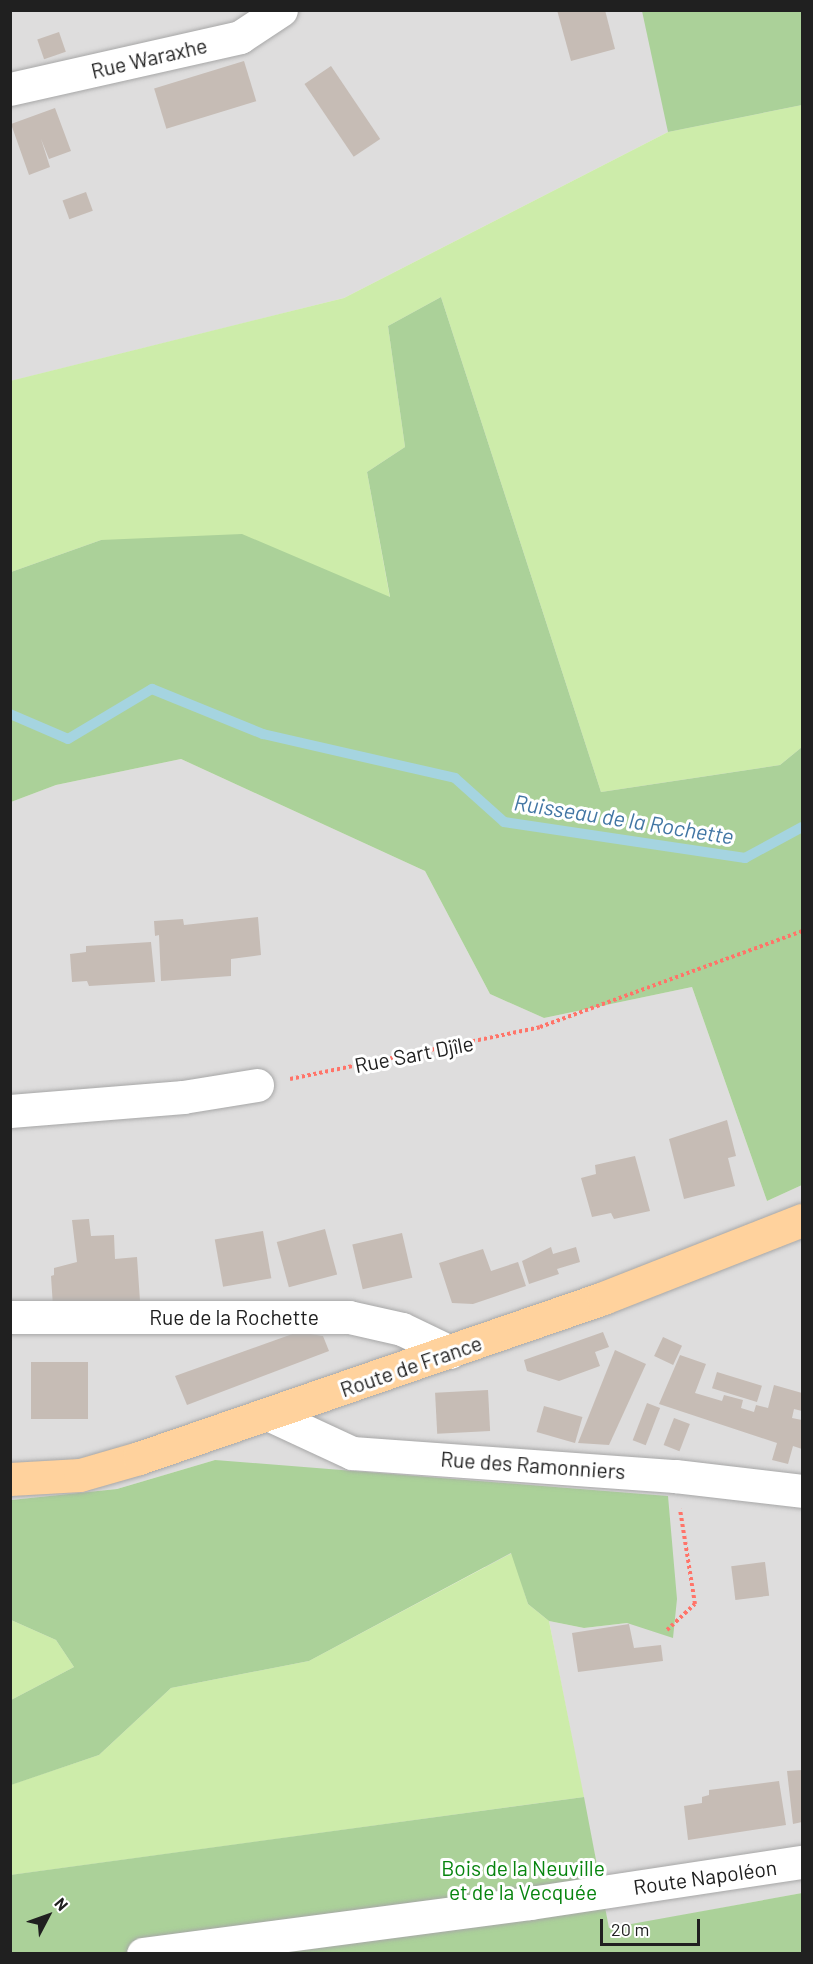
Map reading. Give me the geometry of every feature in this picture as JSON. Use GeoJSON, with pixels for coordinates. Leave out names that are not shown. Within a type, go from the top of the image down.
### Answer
{"type":"FeatureCollection","features":[{"type":"Feature","properties":{"kind":"main road","name":"Route de France"},"geometry":{"type":"LineString","coordinates":[[10,1479],[80,1475],[270,1414],[603,1298],[802,1220]]}},
{"type":"Feature","properties":{"kind":"street","name":"Rue Waraxhe"},"geometry":{"type":"LineString","coordinates":[[10,89],[240,37],[281,10]]}},
{"type":"Feature","properties":{"kind":"street"},"geometry":{"type":"LineString","coordinates":[[10,1111],[183,1097],[257,1085]]}},
{"type":"Feature","properties":{"kind":"street","name":"Rue de la Rochette"},"geometry":{"type":"LineString","coordinates":[[10,1317],[349,1317],[402,1329],[450,1352]]}},
{"type":"Feature","properties":{"kind":"street","name":"Rue des Ramonniers"},"geometry":{"type":"LineString","coordinates":[[270,1414],[352,1453],[675,1476],[802,1491]]}},
{"type":"Feature","properties":{"kind":"street","name":"Route Napoléon"},"geometry":{"type":"LineString","coordinates":[[143,1953],[802,1863]]}},
{"type":"Feature","properties":{"kind":"path","name":"Rue Sart Djîle"},"geometry":{"type":"LineString","coordinates":[[257,1085],[540,1027],[802,931]]}},
{"type":"Feature","properties":{"kind":"path"},"geometry":{"type":"LineString","coordinates":[[667,1630],[695,1604],[675,1476]]}},
{"type":"Feature","properties":{"kind":"shaded area"},"geometry":{"type":"Polygon","coordinates":[[[10,11],[802,11],[802,105],[668,132],[344,298],[11,381],[10,11]]]}},
{"type":"Feature","properties":{"kind":"shaded area"},"geometry":{"type":"Polygon","coordinates":[[[181,759],[425,871],[490,994],[544,1018],[692,987],[767,1201],[802,1185],[802,1893],[609,1929],[549,1621],[584,1628],[627,1623],[215,1460],[117,1489],[11,1500],[11,802],[56,785],[181,759]]]}},
{"type":"Feature","properties":{"kind":"green space"},"geometry":{"type":"Polygon","coordinates":[[[642,11],[802,11],[802,105],[668,132],[642,11]]]}},
{"type":"Feature","properties":{"kind":"green space"},"geometry":{"type":"Polygon","coordinates":[[[802,105],[802,747],[780,765],[601,792],[441,297],[388,326],[405,447],[367,472],[390,598],[318,570],[101,540],[11,572],[10,381],[344,298],[668,132],[802,105]]]}},
{"type":"Feature","properties":{"kind":"green space"},"geometry":{"type":"Polygon","coordinates":[[[441,297],[601,792],[780,765],[802,747],[802,1185],[767,1201],[692,987],[544,1018],[490,994],[425,871],[181,759],[56,785],[11,802],[11,572],[101,540],[242,534],[390,597],[367,472],[405,447],[388,326],[441,297]]]}},
{"type":"Feature","properties":{"kind":"green space"},"geometry":{"type":"Polygon","coordinates":[[[215,1460],[668,1496],[677,1599],[673,1638],[627,1623],[584,1628],[549,1621],[528,1604],[511,1553],[309,1661],[171,1688],[99,1755],[11,1785],[11,1700],[74,1667],[56,1640],[11,1620],[11,1500],[117,1489],[215,1460]]]}},
{"type":"Feature","properties":{"kind":"green space"},"geometry":{"type":"Polygon","coordinates":[[[512,1553],[528,1604],[549,1621],[584,1797],[11,1875],[10,1785],[99,1755],[171,1688],[309,1661],[512,1553]]]}},
{"type":"Feature","properties":{"kind":"green space"},"geometry":{"type":"Polygon","coordinates":[[[11,1620],[56,1640],[74,1667],[11,1700],[11,1620]]]}},
{"type":"Feature","properties":{"kind":"green space","name":"Bois de la Neuville et de la Vecquée"},"geometry":{"type":"Polygon","coordinates":[[[584,1797],[609,1928],[802,1893],[802,1953],[11,1953],[10,1875],[584,1797]]]}},
{"type":"Feature","properties":{"kind":"building"},"geometry":{"type":"Polygon","coordinates":[[[557,10],[605,10],[615,49],[571,61],[557,10]]]}},
{"type":"Feature","properties":{"kind":"building"},"geometry":{"type":"Polygon","coordinates":[[[59,32],[66,52],[44,59],[37,39],[59,32]]]}},
{"type":"Feature","properties":{"kind":"building"},"geometry":{"type":"Polygon","coordinates":[[[244,61],[256,101],[166,129],[154,88],[244,61]]]}},
{"type":"Feature","properties":{"kind":"building"},"geometry":{"type":"Polygon","coordinates":[[[331,66],[380,139],[354,157],[304,84],[331,66]]]}},
{"type":"Feature","properties":{"kind":"building"},"geometry":{"type":"Polygon","coordinates":[[[55,108],[71,151],[49,159],[41,139],[50,167],[29,175],[11,124],[55,108]]]}},
{"type":"Feature","properties":{"kind":"building"},"geometry":{"type":"Polygon","coordinates":[[[86,192],[93,211],[69,219],[63,201],[86,192]]]}},
{"type":"Feature","properties":{"kind":"building"},"geometry":{"type":"Polygon","coordinates":[[[258,917],[261,955],[231,959],[231,976],[161,981],[159,935],[155,936],[154,921],[183,919],[184,925],[258,917]]]}},
{"type":"Feature","properties":{"kind":"building"},"geometry":{"type":"Polygon","coordinates":[[[151,942],[155,982],[89,986],[87,981],[72,982],[70,954],[86,952],[86,946],[151,942]]]}},
{"type":"Feature","properties":{"kind":"building"},"geometry":{"type":"Polygon","coordinates":[[[727,1120],[736,1156],[728,1158],[735,1186],[684,1199],[669,1139],[727,1120]]]}},
{"type":"Feature","properties":{"kind":"building"},"geometry":{"type":"Polygon","coordinates":[[[635,1156],[650,1211],[614,1219],[611,1213],[592,1217],[581,1178],[596,1174],[595,1165],[635,1156]]]}},
{"type":"Feature","properties":{"kind":"building"},"geometry":{"type":"Polygon","coordinates":[[[89,1219],[91,1236],[114,1235],[115,1259],[137,1257],[140,1301],[53,1307],[51,1276],[54,1275],[54,1268],[77,1262],[72,1220],[89,1219]]]}},
{"type":"Feature","properties":{"kind":"building"},"geometry":{"type":"Polygon","coordinates":[[[325,1229],[337,1274],[289,1287],[277,1242],[325,1229]]]}},
{"type":"Feature","properties":{"kind":"building"},"geometry":{"type":"Polygon","coordinates":[[[263,1231],[271,1278],[223,1287],[215,1240],[263,1231]]]}},
{"type":"Feature","properties":{"kind":"building"},"geometry":{"type":"Polygon","coordinates":[[[402,1233],[412,1278],[363,1289],[352,1244],[402,1233]]]}},
{"type":"Feature","properties":{"kind":"building"},"geometry":{"type":"Polygon","coordinates":[[[551,1247],[553,1254],[576,1247],[580,1262],[557,1269],[559,1274],[529,1284],[522,1261],[551,1247]]]}},
{"type":"Feature","properties":{"kind":"building"},"geometry":{"type":"Polygon","coordinates":[[[483,1249],[491,1271],[518,1262],[526,1286],[473,1304],[452,1303],[439,1263],[483,1249]]]}},
{"type":"Feature","properties":{"kind":"building"},"geometry":{"type":"Polygon","coordinates":[[[298,1332],[323,1336],[329,1351],[187,1405],[175,1376],[298,1332]]]}},
{"type":"Feature","properties":{"kind":"building"},"geometry":{"type":"Polygon","coordinates":[[[603,1332],[609,1347],[595,1352],[600,1366],[559,1381],[527,1371],[524,1360],[603,1332]]]}},
{"type":"Feature","properties":{"kind":"building"},"geometry":{"type":"Polygon","coordinates":[[[663,1337],[682,1346],[673,1365],[654,1356],[663,1337]]]}},
{"type":"Feature","properties":{"kind":"building"},"geometry":{"type":"Polygon","coordinates":[[[615,1350],[646,1364],[609,1445],[578,1443],[615,1350]]]}},
{"type":"Feature","properties":{"kind":"building"},"geometry":{"type":"Polygon","coordinates":[[[680,1355],[706,1364],[695,1393],[722,1401],[724,1395],[743,1400],[741,1408],[754,1412],[756,1405],[768,1408],[774,1385],[802,1393],[802,1411],[794,1409],[792,1418],[802,1420],[802,1449],[793,1446],[788,1464],[772,1460],[777,1443],[659,1404],[680,1355]]]}},
{"type":"Feature","properties":{"kind":"building"},"geometry":{"type":"Polygon","coordinates":[[[31,1362],[88,1362],[88,1419],[31,1419],[31,1362]]]}},
{"type":"Feature","properties":{"kind":"building"},"geometry":{"type":"Polygon","coordinates":[[[717,1372],[762,1386],[757,1402],[712,1388],[717,1372]]]}},
{"type":"Feature","properties":{"kind":"building"},"geometry":{"type":"Polygon","coordinates":[[[488,1390],[490,1431],[437,1434],[435,1393],[488,1390]]]}},
{"type":"Feature","properties":{"kind":"building"},"geometry":{"type":"Polygon","coordinates":[[[647,1403],[660,1408],[646,1445],[633,1440],[647,1403]]]}},
{"type":"Feature","properties":{"kind":"building"},"geometry":{"type":"Polygon","coordinates":[[[544,1406],[582,1417],[575,1443],[537,1432],[544,1406]]]}},
{"type":"Feature","properties":{"kind":"building"},"geometry":{"type":"Polygon","coordinates":[[[674,1418],[690,1424],[679,1451],[664,1445],[674,1418]]]}},
{"type":"Feature","properties":{"kind":"building"},"geometry":{"type":"Polygon","coordinates":[[[765,1562],[769,1596],[735,1600],[731,1566],[765,1562]]]}},
{"type":"Feature","properties":{"kind":"building"},"geometry":{"type":"Polygon","coordinates":[[[629,1624],[634,1648],[661,1645],[663,1661],[578,1672],[572,1633],[629,1624]]]}},
{"type":"Feature","properties":{"kind":"building"},"geometry":{"type":"Polygon","coordinates":[[[802,1770],[802,1822],[793,1824],[787,1771],[802,1770]]]}},
{"type":"Feature","properties":{"kind":"building"},"geometry":{"type":"Polygon","coordinates":[[[779,1781],[786,1825],[688,1840],[684,1806],[702,1803],[702,1797],[709,1795],[709,1790],[779,1781]]]}},
{"type":"Feature","properties":{"kind":"waterway","name":"Ruisseau de la Rochette"},"geometry":{"type":"LineString","coordinates":[[10,714],[68,739],[152,689],[263,734],[455,778],[504,822],[745,858],[802,827]]}}]}
